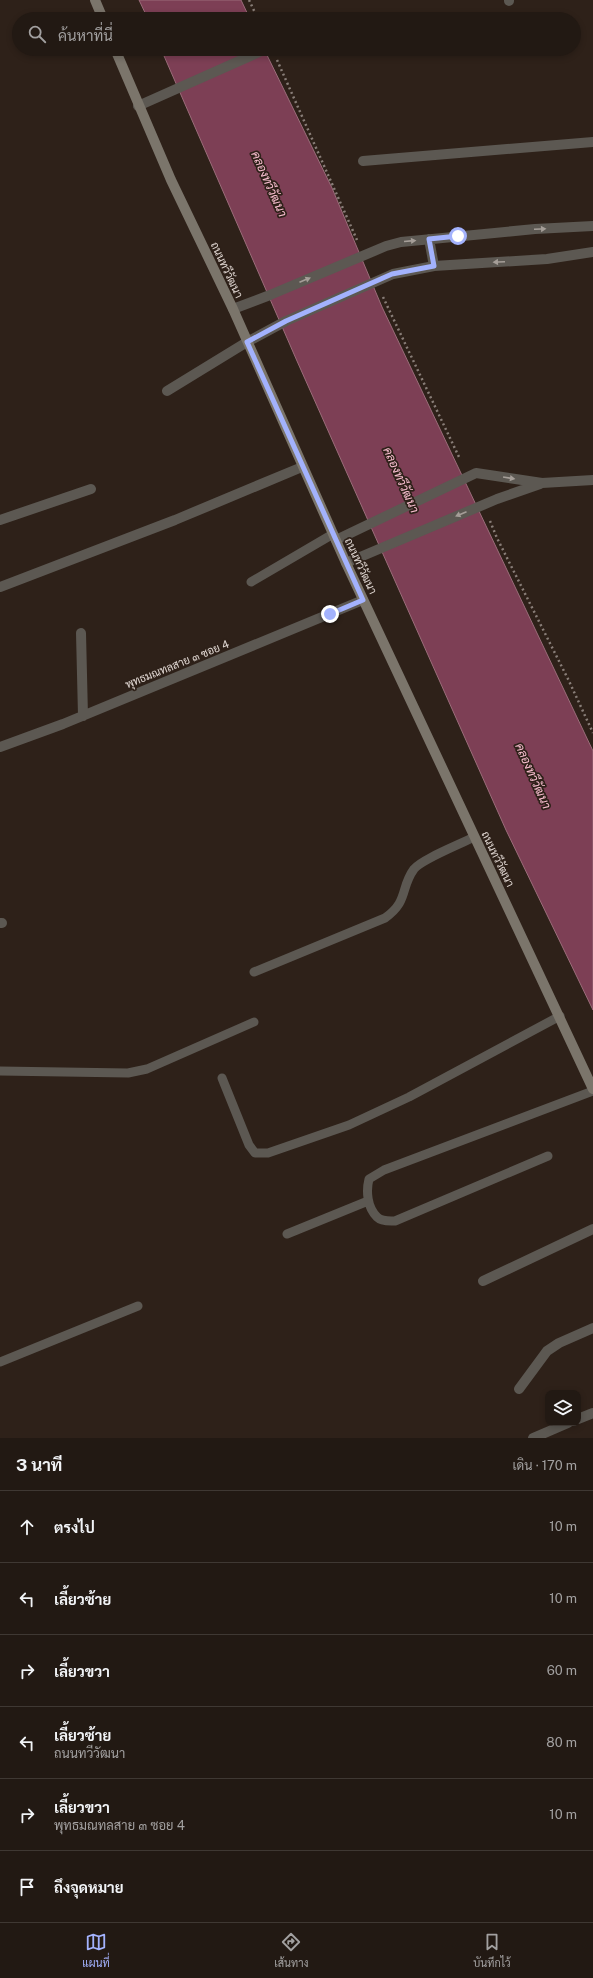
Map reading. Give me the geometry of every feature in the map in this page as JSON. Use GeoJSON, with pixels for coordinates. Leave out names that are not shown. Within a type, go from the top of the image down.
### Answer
{"type":"FeatureCollection","features":[{"type":"Feature","properties":{"kind":"main road"},"geometry":{"type":"LineString","coordinates":[[95,0],[100,12]]}},
{"type":"Feature","properties":{"kind":"main road","name":"ถนนทวีวัฒนา"},"geometry":{"type":"LineString","coordinates":[[118,56],[138,106],[233,309],[346,564],[560,1016],[593,1090]]}},
{"type":"Feature","properties":{"kind":"street"},"geometry":{"type":"LineString","coordinates":[[138,106],[183,84],[249,56]]}},
{"type":"Feature","properties":{"kind":"street"},"geometry":{"type":"LineString","coordinates":[[363,161],[593,142]]}},
{"type":"Feature","properties":{"kind":"street"},"geometry":{"type":"LineString","coordinates":[[233,309],[270,295],[373,251],[401,242],[535,229],[593,226]]}},
{"type":"Feature","properties":{"kind":"street"},"geometry":{"type":"LineString","coordinates":[[429,239],[434,266]]}},
{"type":"Feature","properties":{"kind":"street"},"geometry":{"type":"LineString","coordinates":[[167,391],[190,376],[218,362],[247,342],[286,321],[392,274],[434,266],[547,259],[593,252]]}},
{"type":"Feature","properties":{"kind":"street"},"geometry":{"type":"LineString","coordinates":[[0,588],[175,520],[302,467]]}},
{"type":"Feature","properties":{"kind":"street"},"geometry":{"type":"LineString","coordinates":[[334,537],[364,526],[476,473],[542,483],[593,480]]}},
{"type":"Feature","properties":{"kind":"street"},"geometry":{"type":"LineString","coordinates":[[346,564],[497,499],[542,483]]}},
{"type":"Feature","properties":{"kind":"street"},"geometry":{"type":"LineString","coordinates":[[0,520],[91,489]]}},
{"type":"Feature","properties":{"kind":"street","name":"พุทธมณทลสาย ๓ ซอย 4"},"geometry":{"type":"LineString","coordinates":[[0,748],[83,716],[363,600]]}},
{"type":"Feature","properties":{"kind":"street"},"geometry":{"type":"LineString","coordinates":[[82,633],[83,716]]}},
{"type":"Feature","properties":{"kind":"street"},"geometry":{"type":"LineString","coordinates":[[483,1281],[593,1229]]}},
{"type":"Feature","properties":{"kind":"street"},"geometry":{"type":"LineString","coordinates":[[519,1389],[547,1351],[559,1343],[593,1328]]}},
{"type":"Feature","properties":{"kind":"street"},"geometry":{"type":"LineString","coordinates":[[581,1418],[593,1413]]}},
{"type":"Feature","properties":{"kind":"street"},"geometry":{"type":"LineString","coordinates":[[533,1438],[561,1426]]}},
{"type":"Feature","properties":{"kind":"lane"},"geometry":{"type":"LineString","coordinates":[[251,582],[334,537]]}},
{"type":"Feature","properties":{"kind":"lane"},"geometry":{"type":"LineString","coordinates":[[254,972],[385,918],[395,911],[400,904],[415,869],[425,861],[474,837]]}},
{"type":"Feature","properties":{"kind":"lane"},"geometry":{"type":"LineString","coordinates":[[222,1078],[249,1145],[255,1153],[268,1153],[349,1125],[409,1098],[560,1016]]}},
{"type":"Feature","properties":{"kind":"lane"},"geometry":{"type":"LineString","coordinates":[[0,1071],[128,1073],[147,1068],[254,1022]]}},
{"type":"Feature","properties":{"kind":"lane"},"geometry":{"type":"LineString","coordinates":[[548,1156],[395,1221],[385,1221],[377,1217],[368,1201],[366,1189],[369,1179],[384,1170],[593,1090]]}},
{"type":"Feature","properties":{"kind":"lane"},"geometry":{"type":"LineString","coordinates":[[287,1234],[368,1201]]}},
{"type":"Feature","properties":{"kind":"lane"},"geometry":{"type":"LineString","coordinates":[[0,1362],[138,1306]]}},
{"type":"Feature","properties":{"kind":"path"},"geometry":{"type":"LineString","coordinates":[[249,0],[255,12]]}},
{"type":"Feature","properties":{"kind":"path"},"geometry":{"type":"LineString","coordinates":[[276,60],[358,242]]}},
{"type":"Feature","properties":{"kind":"path"},"geometry":{"type":"LineString","coordinates":[[385,300],[459,457]]}},
{"type":"Feature","properties":{"kind":"path"},"geometry":{"type":"LineString","coordinates":[[490,521],[593,733]]}},
{"type":"Feature","properties":{"kind":"water"},"geometry":{"type":"Polygon","coordinates":[[[139,0],[241,0],[247,12],[145,12],[139,0]]]}},
{"type":"Feature","properties":{"kind":"water","name":"คลองทวีวัฒนา"},"geometry":{"type":"Polygon","coordinates":[[[164,56],[267,56],[332,188],[382,307],[593,751],[593,1010],[506,830],[297,361],[164,56]]]}},
{"type":"Feature","properties":{"kind":"route"},"geometry":{"type":"LineString","coordinates":[[330,614],[363,600],[247,342],[286,321],[392,274],[434,266],[429,239],[458,236]]}}]}
